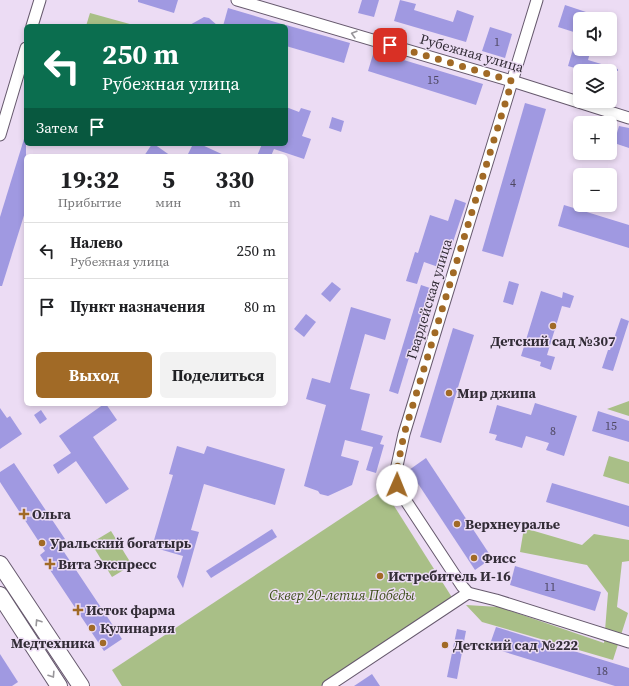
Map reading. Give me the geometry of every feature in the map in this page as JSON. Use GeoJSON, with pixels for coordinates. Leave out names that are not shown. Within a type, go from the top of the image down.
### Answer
{"type":"FeatureCollection","features":[{"type":"Feature","properties":{"kind":"main road"},"geometry":{"type":"LineString","coordinates":[[0,564],[81,686]]}},
{"type":"Feature","properties":{"kind":"main road"},"geometry":{"type":"LineString","coordinates":[[0,595],[59,686]]}},
{"type":"Feature","properties":{"kind":"street"},"geometry":{"type":"LineString","coordinates":[[33,24],[40,0]]}},
{"type":"Feature","properties":{"kind":"street","name":"Рубежная улица"},"geometry":{"type":"LineString","coordinates":[[237,0],[512,81],[629,118]]}},
{"type":"Feature","properties":{"kind":"street","name":"Гвардейская улица"},"geometry":{"type":"LineString","coordinates":[[468,593],[402,495],[397,485],[396,475],[404,434],[537,0]]}},
{"type":"Feature","properties":{"kind":"street"},"geometry":{"type":"LineString","coordinates":[[0,135],[24,55]]}},
{"type":"Feature","properties":{"kind":"street"},"geometry":{"type":"LineString","coordinates":[[328,686],[468,593],[496,600],[629,642]]}},
{"type":"Feature","properties":{"kind":"green space"},"geometry":{"type":"Polygon","coordinates":[[[90,13],[130,24],[87,24],[90,13]]]}},
{"type":"Feature","properties":{"kind":"green space"},"geometry":{"type":"Polygon","coordinates":[[[629,401],[629,416],[607,409],[629,401]]]}},
{"type":"Feature","properties":{"kind":"green space"},"geometry":{"type":"Polygon","coordinates":[[[609,456],[629,462],[629,484],[603,476],[609,456]]]}},
{"type":"Feature","properties":{"kind":"green space","name":"Сквер 20-летия Победы"},"geometry":{"type":"Polygon","coordinates":[[[384,490],[453,599],[321,686],[122,686],[112,670],[384,490]]]}},
{"type":"Feature","properties":{"kind":"green space"},"geometry":{"type":"Polygon","coordinates":[[[524,528],[582,545],[594,534],[629,540],[629,561],[622,562],[617,607],[628,613],[613,660],[482,622],[466,605],[499,607],[604,643],[608,593],[587,565],[520,552],[524,528]]]}},
{"type":"Feature","properties":{"kind":"green space"},"geometry":{"type":"Polygon","coordinates":[[[111,531],[132,565],[112,577],[91,543],[111,531]]]}},
{"type":"Feature","properties":{"kind":"building"},"geometry":{"type":"Polygon","coordinates":[[[138,0],[178,0],[174,13],[138,2],[138,0]]]}},
{"type":"Feature","properties":{"kind":"building"},"geometry":{"type":"Polygon","coordinates":[[[362,0],[379,0],[374,17],[358,13],[362,0]]]}},
{"type":"Feature","properties":{"kind":"building"},"geometry":{"type":"Polygon","coordinates":[[[400,0],[416,4],[414,10],[453,22],[457,10],[474,16],[466,42],[394,21],[400,0]]]}},
{"type":"Feature","properties":{"kind":"building"},"geometry":{"type":"Polygon","coordinates":[[[565,5],[586,12],[573,12],[573,32],[558,27],[565,5]]]}},
{"type":"Feature","properties":{"kind":"building"},"geometry":{"type":"Polygon","coordinates":[[[228,8],[282,24],[224,24],[228,8]]]}},
{"type":"Feature","properties":{"kind":"building"},"geometry":{"type":"Polygon","coordinates":[[[204,17],[209,18],[216,24],[192,24],[204,17]]]}},
{"type":"Feature","properties":{"kind":"building"},"geometry":{"type":"Polygon","coordinates":[[[288,26],[350,43],[344,63],[288,47],[288,26]]]}},
{"type":"Feature","properties":{"kind":"building"},"geometry":{"type":"Polygon","coordinates":[[[490,27],[512,34],[505,58],[482,51],[490,27]]]}},
{"type":"Feature","properties":{"kind":"building"},"geometry":{"type":"Polygon","coordinates":[[[573,49],[573,56],[589,56],[588,60],[601,64],[573,64],[573,67],[568,66],[573,49]]]}},
{"type":"Feature","properties":{"kind":"building"},"geometry":{"type":"Polygon","coordinates":[[[374,51],[483,84],[476,105],[368,71],[374,51]]]}},
{"type":"Feature","properties":{"kind":"building"},"geometry":{"type":"Polygon","coordinates":[[[525,103],[546,109],[503,257],[482,251],[525,103]]]}},
{"type":"Feature","properties":{"kind":"building"},"geometry":{"type":"Polygon","coordinates":[[[288,108],[299,112],[301,108],[311,111],[302,136],[311,139],[304,159],[274,149],[272,154],[258,154],[261,146],[288,146],[288,108]]]}},
{"type":"Feature","properties":{"kind":"building"},"geometry":{"type":"Polygon","coordinates":[[[332,117],[344,121],[341,132],[329,128],[332,117]]]}},
{"type":"Feature","properties":{"kind":"building"},"geometry":{"type":"Polygon","coordinates":[[[619,126],[629,128],[629,148],[617,144],[617,133],[619,126]]]}},
{"type":"Feature","properties":{"kind":"building"},"geometry":{"type":"Polygon","coordinates":[[[24,139],[26,154],[24,154],[24,215],[2,286],[0,286],[0,217],[24,139]]]}},
{"type":"Feature","properties":{"kind":"building"},"geometry":{"type":"Polygon","coordinates":[[[151,146],[157,146],[168,154],[145,154],[151,146]]]}},
{"type":"Feature","properties":{"kind":"building"},"geometry":{"type":"Polygon","coordinates":[[[192,146],[204,146],[222,154],[188,154],[192,146]]]}},
{"type":"Feature","properties":{"kind":"building"},"geometry":{"type":"Polygon","coordinates":[[[455,199],[466,203],[444,269],[424,262],[417,284],[406,281],[415,252],[418,253],[430,215],[448,221],[455,199]]]}},
{"type":"Feature","properties":{"kind":"building"},"geometry":{"type":"Polygon","coordinates":[[[564,205],[573,208],[573,212],[587,212],[629,225],[629,248],[558,226],[564,205]]]}},
{"type":"Feature","properties":{"kind":"building"},"geometry":{"type":"Polygon","coordinates":[[[509,281],[519,284],[513,305],[503,302],[509,281]]]}},
{"type":"Feature","properties":{"kind":"building"},"geometry":{"type":"Polygon","coordinates":[[[332,282],[341,289],[330,302],[321,294],[332,282]]]}},
{"type":"Feature","properties":{"kind":"building"},"geometry":{"type":"Polygon","coordinates":[[[421,285],[430,288],[398,394],[389,391],[421,285]]]}},
{"type":"Feature","properties":{"kind":"building"},"geometry":{"type":"Polygon","coordinates":[[[541,291],[562,298],[563,292],[574,296],[570,308],[562,306],[547,355],[555,357],[551,370],[540,366],[541,362],[521,356],[541,291]]]}},
{"type":"Feature","properties":{"kind":"building"},"geometry":{"type":"Polygon","coordinates":[[[351,307],[391,319],[385,340],[365,334],[350,389],[370,394],[361,430],[383,436],[380,444],[384,445],[376,473],[366,470],[373,447],[345,440],[341,456],[359,461],[352,485],[328,496],[320,494],[318,491],[304,486],[326,405],[306,399],[312,378],[330,383],[351,307]]]}},
{"type":"Feature","properties":{"kind":"building"},"geometry":{"type":"Polygon","coordinates":[[[306,314],[316,322],[304,337],[294,329],[306,314]]]}},
{"type":"Feature","properties":{"kind":"building"},"geometry":{"type":"Polygon","coordinates":[[[621,318],[629,321],[613,371],[602,368],[621,318]]]}},
{"type":"Feature","properties":{"kind":"building"},"geometry":{"type":"Polygon","coordinates":[[[453,328],[474,335],[441,443],[420,437],[453,328]]]}},
{"type":"Feature","properties":{"kind":"building"},"geometry":{"type":"Polygon","coordinates":[[[535,403],[577,416],[564,456],[546,450],[549,443],[526,436],[522,448],[495,440],[497,435],[489,433],[497,405],[531,415],[535,403]]]}},
{"type":"Feature","properties":{"kind":"building"},"geometry":{"type":"Polygon","coordinates":[[[101,406],[107,406],[117,420],[93,437],[129,489],[106,504],[76,461],[58,474],[53,465],[71,453],[59,436],[101,406]]]}},
{"type":"Feature","properties":{"kind":"building"},"geometry":{"type":"Polygon","coordinates":[[[0,408],[7,418],[10,416],[22,434],[0,449],[0,408]]]}},
{"type":"Feature","properties":{"kind":"building"},"geometry":{"type":"Polygon","coordinates":[[[41,410],[47,419],[40,424],[34,415],[41,410]]]}},
{"type":"Feature","properties":{"kind":"building"},"geometry":{"type":"Polygon","coordinates":[[[598,411],[629,421],[629,442],[592,431],[598,411]]]}},
{"type":"Feature","properties":{"kind":"building"},"geometry":{"type":"Polygon","coordinates":[[[177,446],[204,454],[207,446],[285,469],[275,505],[204,484],[191,530],[199,532],[183,588],[177,577],[183,556],[152,547],[173,475],[169,474],[177,446]]]}},
{"type":"Feature","properties":{"kind":"building"},"geometry":{"type":"Polygon","coordinates":[[[426,458],[492,558],[475,570],[409,470],[426,458]]]}},
{"type":"Feature","properties":{"kind":"building"},"geometry":{"type":"Polygon","coordinates":[[[14,463],[65,539],[58,543],[122,639],[104,651],[40,555],[45,551],[0,482],[0,472],[14,463]]]}},
{"type":"Feature","properties":{"kind":"building"},"geometry":{"type":"Polygon","coordinates":[[[552,483],[629,506],[629,527],[546,502],[552,483]]]}},
{"type":"Feature","properties":{"kind":"building"},"geometry":{"type":"Polygon","coordinates":[[[272,529],[277,537],[211,578],[206,571],[272,529]]]}},
{"type":"Feature","properties":{"kind":"building"},"geometry":{"type":"Polygon","coordinates":[[[515,566],[601,592],[595,611],[510,585],[515,566]]]}},
{"type":"Feature","properties":{"kind":"building"},"geometry":{"type":"Polygon","coordinates":[[[496,627],[629,668],[629,686],[615,686],[489,647],[496,627]]]}},
{"type":"Feature","properties":{"kind":"building"},"geometry":{"type":"Polygon","coordinates":[[[457,629],[466,631],[457,679],[447,677],[457,629]]]}},
{"type":"Feature","properties":{"kind":"building"},"geometry":{"type":"Polygon","coordinates":[[[0,654],[18,682],[12,686],[0,686],[0,654]]]}},
{"type":"Feature","properties":{"kind":"building"},"geometry":{"type":"Polygon","coordinates":[[[372,674],[380,686],[354,686],[372,674]]]}},
{"type":"Feature","properties":{"kind":"place","name":"Детский сад №307"},"geometry":{"type":"Point","coordinates":[553,326]}},
{"type":"Feature","properties":{"kind":"place","name":"Мир джипа"},"geometry":{"type":"Point","coordinates":[449,393]}},
{"type":"Feature","properties":{"kind":"place","name":"Ольга"},"geometry":{"type":"Point","coordinates":[24,514]}},
{"type":"Feature","properties":{"kind":"place","name":"Верхнеуралье"},"geometry":{"type":"Point","coordinates":[457,524]}},
{"type":"Feature","properties":{"kind":"place","name":"Уральский богатырь"},"geometry":{"type":"Point","coordinates":[42,543]}},
{"type":"Feature","properties":{"kind":"place","name":"Фисс"},"geometry":{"type":"Point","coordinates":[474,558]}},
{"type":"Feature","properties":{"kind":"place","name":"Вита Экспресс"},"geometry":{"type":"Point","coordinates":[50,564]}},
{"type":"Feature","properties":{"kind":"place","name":"Истребитель И-16"},"geometry":{"type":"Point","coordinates":[380,576]}},
{"type":"Feature","properties":{"kind":"place","name":"Исток фарма"},"geometry":{"type":"Point","coordinates":[78,610]}},
{"type":"Feature","properties":{"kind":"place","name":"Кулинария"},"geometry":{"type":"Point","coordinates":[92,628]}},
{"type":"Feature","properties":{"kind":"place","name":"Медтехника"},"geometry":{"type":"Point","coordinates":[103,643]}},
{"type":"Feature","properties":{"kind":"place","name":"Детский сад №222"},"geometry":{"type":"Point","coordinates":[445,645]}},
{"type":"Feature","properties":{"kind":"route"},"geometry":{"type":"LineString","coordinates":[[390,45],[512,81],[404,434],[396,475],[397,485]]}}]}
